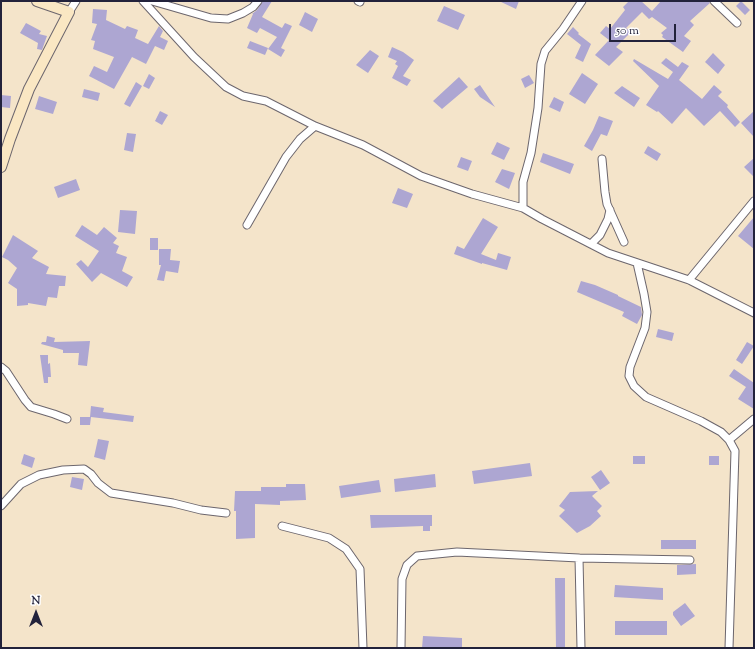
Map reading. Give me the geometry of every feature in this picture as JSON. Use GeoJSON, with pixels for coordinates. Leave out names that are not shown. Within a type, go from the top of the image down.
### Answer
{"type":"FeatureCollection","features":[{"type":"Feature","properties":{"kind":"street"},"geometry":{"type":"LineString","coordinates":[[37,1],[69,12]]}},
{"type":"Feature","properties":{"kind":"street"},"geometry":{"type":"LineString","coordinates":[[1,167],[29,89],[76,1]]}},
{"type":"Feature","properties":{"kind":"street"},"geometry":{"type":"LineString","coordinates":[[143,1],[194,57],[226,87],[243,96],[266,101],[315,126],[363,145],[421,176],[472,194],[523,208],[608,253],[689,280],[754,313]]}},
{"type":"Feature","properties":{"kind":"street"},"geometry":{"type":"LineString","coordinates":[[152,1],[211,18],[228,19],[244,13],[253,7],[258,1]]}},
{"type":"Feature","properties":{"kind":"street"},"geometry":{"type":"LineString","coordinates":[[523,208],[523,182],[531,153],[538,108],[541,64],[545,51],[563,29],[582,1]]}},
{"type":"Feature","properties":{"kind":"street"},"geometry":{"type":"LineString","coordinates":[[714,1],[737,23]]}},
{"type":"Feature","properties":{"kind":"street"},"geometry":{"type":"LineString","coordinates":[[247,225],[286,157],[300,139],[315,126]]}},
{"type":"Feature","properties":{"kind":"street"},"geometry":{"type":"LineString","coordinates":[[602,159],[604,192],[624,242]]}},
{"type":"Feature","properties":{"kind":"street"},"geometry":{"type":"LineString","coordinates":[[689,280],[754,201]]}},
{"type":"Feature","properties":{"kind":"street"},"geometry":{"type":"LineString","coordinates":[[591,244],[600,234],[608,219],[610,210]]}},
{"type":"Feature","properties":{"kind":"street"},"geometry":{"type":"LineString","coordinates":[[637,263],[647,312],[645,328],[630,367],[629,376],[634,386],[646,397],[701,421],[721,432],[729,440],[735,452],[736,464],[729,609],[729,648]]}},
{"type":"Feature","properties":{"kind":"street"},"geometry":{"type":"LineString","coordinates":[[1,367],[6,371],[31,407],[67,419]]}},
{"type":"Feature","properties":{"kind":"street"},"geometry":{"type":"LineString","coordinates":[[729,440],[754,419]]}},
{"type":"Feature","properties":{"kind":"street"},"geometry":{"type":"LineString","coordinates":[[1,506],[21,484],[39,475],[63,470],[84,469],[111,493],[173,503],[201,510],[226,513]]}},
{"type":"Feature","properties":{"kind":"street"},"geometry":{"type":"LineString","coordinates":[[282,526],[329,538],[346,549],[360,569],[363,648]]}},
{"type":"Feature","properties":{"kind":"street"},"geometry":{"type":"LineString","coordinates":[[401,648],[402,579],[407,565],[417,556],[458,552],[579,558],[690,560]]}},
{"type":"Feature","properties":{"kind":"street"},"geometry":{"type":"LineString","coordinates":[[579,558],[580,648]]}},
{"type":"Feature","properties":{"kind":"building"},"geometry":{"type":"Polygon","coordinates":[[[263,1],[272,1],[262,17],[282,28],[285,23],[292,26],[281,48],[285,50],[281,57],[268,49],[277,37],[260,28],[257,33],[247,28],[252,14],[257,10],[263,1]]]}},
{"type":"Feature","properties":{"kind":"building"},"geometry":{"type":"Polygon","coordinates":[[[499,1],[519,1],[516,9],[499,1]]]}},
{"type":"Feature","properties":{"kind":"building"},"geometry":{"type":"Polygon","coordinates":[[[629,1],[641,1],[652,11],[661,1],[709,1],[710,3],[690,21],[694,25],[684,36],[691,41],[683,52],[662,37],[663,35],[661,33],[667,28],[652,17],[649,19],[642,12],[626,28],[631,32],[616,47],[623,52],[609,66],[595,55],[609,40],[600,33],[606,26],[610,29],[625,10],[623,7],[629,1]]]}},
{"type":"Feature","properties":{"kind":"building"},"geometry":{"type":"Polygon","coordinates":[[[741,1],[750,10],[745,15],[736,6],[741,1]]]}},
{"type":"Feature","properties":{"kind":"building"},"geometry":{"type":"Polygon","coordinates":[[[444,6],[465,15],[458,30],[437,21],[444,6]]]}},
{"type":"Feature","properties":{"kind":"building"},"geometry":{"type":"Polygon","coordinates":[[[93,9],[107,10],[106,20],[125,29],[127,26],[138,30],[135,38],[148,44],[159,26],[163,31],[160,37],[168,41],[164,50],[155,46],[146,64],[132,57],[114,89],[89,76],[94,66],[107,72],[114,57],[93,49],[95,41],[91,40],[97,24],[92,23],[93,9]]]}},
{"type":"Feature","properties":{"kind":"building"},"geometry":{"type":"Polygon","coordinates":[[[305,12],[318,19],[312,32],[299,25],[305,12]]]}},
{"type":"Feature","properties":{"kind":"building"},"geometry":{"type":"Polygon","coordinates":[[[26,23],[41,31],[39,34],[47,36],[42,50],[37,49],[38,43],[20,33],[26,23]]]}},
{"type":"Feature","properties":{"kind":"building"},"geometry":{"type":"Polygon","coordinates":[[[573,27],[579,33],[578,34],[591,44],[583,62],[575,58],[581,45],[567,34],[573,27]]]}},
{"type":"Feature","properties":{"kind":"building"},"geometry":{"type":"Polygon","coordinates":[[[250,41],[268,48],[265,55],[247,48],[250,41]]]}},
{"type":"Feature","properties":{"kind":"building"},"geometry":{"type":"Polygon","coordinates":[[[392,47],[403,52],[414,60],[403,76],[411,80],[407,86],[392,78],[398,66],[395,64],[397,61],[388,57],[392,47]]]}},
{"type":"Feature","properties":{"kind":"building"},"geometry":{"type":"Polygon","coordinates":[[[370,50],[379,56],[368,73],[356,65],[370,50]]]}},
{"type":"Feature","properties":{"kind":"building"},"geometry":{"type":"Polygon","coordinates":[[[713,53],[725,65],[718,74],[705,62],[713,53]]]}},
{"type":"Feature","properties":{"kind":"building"},"geometry":{"type":"Polygon","coordinates":[[[666,58],[678,67],[682,62],[689,66],[679,80],[702,99],[714,85],[722,92],[718,96],[728,105],[727,107],[740,122],[735,127],[720,111],[704,126],[686,108],[672,124],[658,111],[657,112],[646,105],[659,86],[633,61],[634,59],[668,79],[673,72],[661,63],[666,58]]]}},
{"type":"Feature","properties":{"kind":"building"},"geometry":{"type":"Polygon","coordinates":[[[582,73],[598,84],[585,104],[569,94],[582,73]]]}},
{"type":"Feature","properties":{"kind":"building"},"geometry":{"type":"Polygon","coordinates":[[[149,74],[155,78],[149,89],[143,86],[149,74]]]}},
{"type":"Feature","properties":{"kind":"building"},"geometry":{"type":"Polygon","coordinates":[[[529,75],[534,83],[525,88],[521,79],[529,75]]]}},
{"type":"Feature","properties":{"kind":"building"},"geometry":{"type":"Polygon","coordinates":[[[459,77],[468,87],[442,109],[433,101],[459,77]]]}},
{"type":"Feature","properties":{"kind":"building"},"geometry":{"type":"Polygon","coordinates":[[[136,82],[142,86],[130,107],[124,104],[136,82]]]}},
{"type":"Feature","properties":{"kind":"building"},"geometry":{"type":"Polygon","coordinates":[[[480,85],[495,107],[480,97],[474,89],[480,85]]]}},
{"type":"Feature","properties":{"kind":"building"},"geometry":{"type":"Polygon","coordinates":[[[622,86],[640,98],[634,107],[614,93],[622,86]]]}},
{"type":"Feature","properties":{"kind":"building"},"geometry":{"type":"Polygon","coordinates":[[[84,89],[100,93],[98,101],[82,97],[84,89]]]}},
{"type":"Feature","properties":{"kind":"building"},"geometry":{"type":"Polygon","coordinates":[[[1,95],[11,96],[10,108],[1,107],[1,95]]]}},
{"type":"Feature","properties":{"kind":"building"},"geometry":{"type":"Polygon","coordinates":[[[39,96],[57,102],[53,114],[35,109],[39,96]]]}},
{"type":"Feature","properties":{"kind":"building"},"geometry":{"type":"Polygon","coordinates":[[[554,97],[564,102],[560,112],[549,107],[554,97]]]}},
{"type":"Feature","properties":{"kind":"building"},"geometry":{"type":"Polygon","coordinates":[[[160,111],[168,115],[162,125],[155,121],[160,111]]]}},
{"type":"Feature","properties":{"kind":"building"},"geometry":{"type":"Polygon","coordinates":[[[754,111],[754,137],[741,123],[754,111]]]}},
{"type":"Feature","properties":{"kind":"building"},"geometry":{"type":"Polygon","coordinates":[[[599,116],[613,121],[607,136],[601,134],[592,151],[584,146],[599,116]]]}},
{"type":"Feature","properties":{"kind":"building"},"geometry":{"type":"Polygon","coordinates":[[[127,133],[136,134],[133,152],[124,150],[127,133]]]}},
{"type":"Feature","properties":{"kind":"building"},"geometry":{"type":"Polygon","coordinates":[[[497,142],[510,148],[504,160],[491,154],[497,142]]]}},
{"type":"Feature","properties":{"kind":"building"},"geometry":{"type":"Polygon","coordinates":[[[648,146],[661,154],[657,161],[644,153],[648,146]]]}},
{"type":"Feature","properties":{"kind":"building"},"geometry":{"type":"Polygon","coordinates":[[[543,153],[574,164],[570,174],[540,162],[543,153]]]}},
{"type":"Feature","properties":{"kind":"building"},"geometry":{"type":"Polygon","coordinates":[[[461,157],[472,161],[468,171],[457,167],[461,157]]]}},
{"type":"Feature","properties":{"kind":"building"},"geometry":{"type":"Polygon","coordinates":[[[754,158],[754,177],[744,167],[754,158]]]}},
{"type":"Feature","properties":{"kind":"building"},"geometry":{"type":"Polygon","coordinates":[[[502,169],[515,173],[509,189],[495,182],[502,169]]]}},
{"type":"Feature","properties":{"kind":"building"},"geometry":{"type":"Polygon","coordinates":[[[76,179],[80,190],[58,198],[54,187],[76,179]]]}},
{"type":"Feature","properties":{"kind":"building"},"geometry":{"type":"Polygon","coordinates":[[[398,188],[413,194],[407,208],[392,203],[398,188]]]}},
{"type":"Feature","properties":{"kind":"building"},"geometry":{"type":"Polygon","coordinates":[[[120,210],[137,211],[135,234],[118,232],[120,210]]]}},
{"type":"Feature","properties":{"kind":"building"},"geometry":{"type":"Polygon","coordinates":[[[754,217],[754,249],[738,236],[754,217]]]}},
{"type":"Feature","properties":{"kind":"building"},"geometry":{"type":"Polygon","coordinates":[[[483,218],[498,227],[481,254],[496,260],[498,253],[511,257],[507,270],[482,264],[454,254],[457,246],[464,249],[483,218]]]}},
{"type":"Feature","properties":{"kind":"building"},"geometry":{"type":"Polygon","coordinates":[[[82,225],[97,235],[104,227],[117,238],[113,243],[119,246],[116,253],[127,257],[122,271],[133,277],[127,287],[101,273],[92,282],[76,264],[81,260],[88,267],[99,251],[75,236],[82,225]]]}},
{"type":"Feature","properties":{"kind":"building"},"geometry":{"type":"Polygon","coordinates":[[[13,235],[38,251],[32,258],[49,267],[46,274],[66,276],[65,286],[59,286],[57,298],[48,297],[46,306],[28,303],[28,305],[17,306],[17,289],[8,283],[17,268],[2,257],[13,235]]]}},
{"type":"Feature","properties":{"kind":"building"},"geometry":{"type":"Polygon","coordinates":[[[150,238],[158,238],[158,250],[150,250],[150,238]]]}},
{"type":"Feature","properties":{"kind":"building"},"geometry":{"type":"Polygon","coordinates":[[[159,249],[171,249],[170,260],[180,261],[178,273],[166,271],[164,281],[157,280],[161,265],[159,265],[159,249]]]}},
{"type":"Feature","properties":{"kind":"building"},"geometry":{"type":"Polygon","coordinates":[[[581,281],[595,285],[641,307],[642,315],[637,324],[622,316],[624,312],[577,292],[581,281]]]}},
{"type":"Feature","properties":{"kind":"building"},"geometry":{"type":"Polygon","coordinates":[[[658,329],[674,333],[672,341],[656,337],[658,329]]]}},
{"type":"Feature","properties":{"kind":"building"},"geometry":{"type":"Polygon","coordinates":[[[47,336],[55,338],[54,342],[90,341],[87,366],[78,365],[79,353],[63,353],[63,350],[41,344],[42,342],[46,342],[47,336]]]}},
{"type":"Feature","properties":{"kind":"building"},"geometry":{"type":"Polygon","coordinates":[[[747,342],[754,346],[742,364],[736,360],[747,342]]]}},
{"type":"Feature","properties":{"kind":"building"},"geometry":{"type":"Polygon","coordinates":[[[40,355],[48,355],[48,364],[50,363],[51,377],[48,377],[48,383],[44,383],[40,355]]]}},
{"type":"Feature","properties":{"kind":"building"},"geometry":{"type":"Polygon","coordinates":[[[734,369],[754,383],[754,409],[738,399],[746,387],[729,376],[734,369]]]}},
{"type":"Feature","properties":{"kind":"building"},"geometry":{"type":"Polygon","coordinates":[[[91,406],[104,408],[103,412],[134,416],[133,422],[91,417],[90,425],[80,425],[80,417],[90,417],[91,406]]]}},
{"type":"Feature","properties":{"kind":"building"},"geometry":{"type":"Polygon","coordinates":[[[98,439],[109,441],[105,460],[94,457],[98,439]]]}},
{"type":"Feature","properties":{"kind":"building"},"geometry":{"type":"Polygon","coordinates":[[[24,454],[35,458],[32,468],[21,464],[24,454]]]}},
{"type":"Feature","properties":{"kind":"building"},"geometry":{"type":"Polygon","coordinates":[[[633,456],[645,456],[645,464],[633,464],[633,456]]]}},
{"type":"Feature","properties":{"kind":"building"},"geometry":{"type":"Polygon","coordinates":[[[709,456],[719,456],[719,465],[709,465],[709,456]]]}},
{"type":"Feature","properties":{"kind":"building"},"geometry":{"type":"Polygon","coordinates":[[[530,463],[532,476],[474,484],[472,471],[530,463]]]}},
{"type":"Feature","properties":{"kind":"building"},"geometry":{"type":"Polygon","coordinates":[[[601,470],[610,483],[600,490],[591,477],[601,470]]]}},
{"type":"Feature","properties":{"kind":"building"},"geometry":{"type":"Polygon","coordinates":[[[435,474],[436,487],[395,492],[394,479],[435,474]]]}},
{"type":"Feature","properties":{"kind":"building"},"geometry":{"type":"Polygon","coordinates":[[[72,477],[84,479],[82,490],[70,487],[72,477]]]}},
{"type":"Feature","properties":{"kind":"building"},"geometry":{"type":"Polygon","coordinates":[[[379,480],[381,492],[341,498],[339,486],[379,480]]]}},
{"type":"Feature","properties":{"kind":"building"},"geometry":{"type":"Polygon","coordinates":[[[286,484],[305,484],[306,500],[280,501],[280,505],[255,504],[255,538],[236,539],[236,511],[234,511],[235,491],[261,491],[261,487],[286,487],[286,484]]]}},
{"type":"Feature","properties":{"kind":"building"},"geometry":{"type":"Polygon","coordinates":[[[598,491],[592,496],[602,506],[597,511],[601,516],[590,526],[577,533],[559,516],[565,510],[559,506],[570,492],[598,491]]]}},
{"type":"Feature","properties":{"kind":"building"},"geometry":{"type":"Polygon","coordinates":[[[370,515],[432,515],[432,526],[430,526],[430,531],[423,531],[423,526],[371,528],[370,515]]]}},
{"type":"Feature","properties":{"kind":"building"},"geometry":{"type":"Polygon","coordinates":[[[661,540],[696,540],[696,549],[661,549],[661,540]]]}},
{"type":"Feature","properties":{"kind":"building"},"geometry":{"type":"Polygon","coordinates":[[[696,564],[696,574],[677,575],[677,565],[696,564]]]}},
{"type":"Feature","properties":{"kind":"building"},"geometry":{"type":"Polygon","coordinates":[[[555,578],[565,578],[565,648],[556,648],[555,578]]]}},
{"type":"Feature","properties":{"kind":"building"},"geometry":{"type":"Polygon","coordinates":[[[615,585],[663,588],[663,600],[614,597],[615,585]]]}},
{"type":"Feature","properties":{"kind":"building"},"geometry":{"type":"Polygon","coordinates":[[[685,603],[695,616],[681,626],[673,615],[673,612],[685,603]]]}},
{"type":"Feature","properties":{"kind":"building"},"geometry":{"type":"Polygon","coordinates":[[[615,621],[667,621],[667,635],[615,635],[615,621]]]}},
{"type":"Feature","properties":{"kind":"building"},"geometry":{"type":"Polygon","coordinates":[[[423,636],[462,638],[462,648],[422,648],[423,636]]]}}]}
